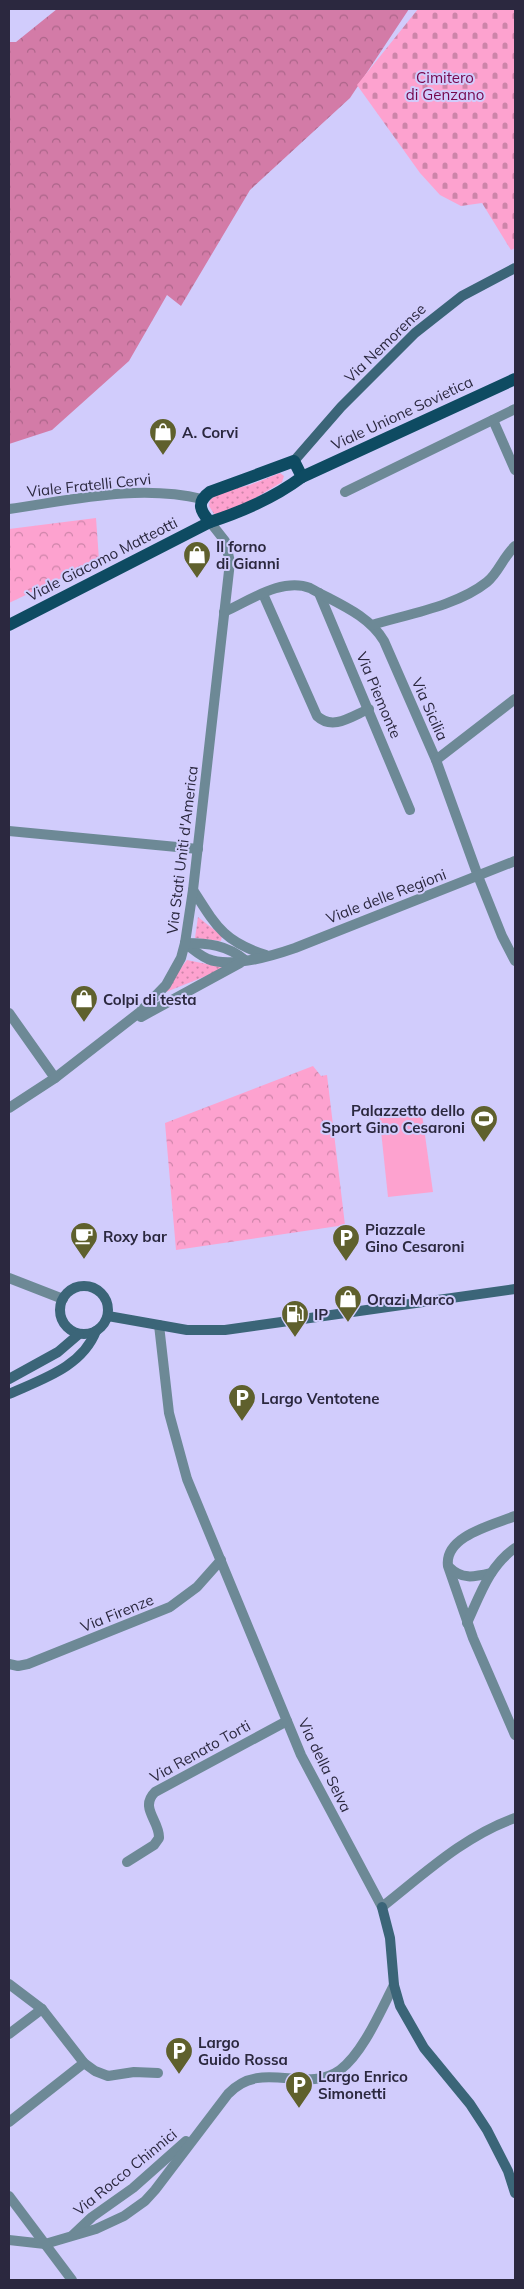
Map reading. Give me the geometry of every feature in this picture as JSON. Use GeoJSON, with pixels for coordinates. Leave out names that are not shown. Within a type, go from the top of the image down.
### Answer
{"type":"FeatureCollection","features":[{"type":"Feature","properties":{"kind":"main road","name":"Via Nemorense"},"geometry":{"type":"LineString","coordinates":[[294,461],[341,407],[414,333],[462,296],[515,268]]}},
{"type":"Feature","properties":{"kind":"main road","name":"Viale Unione Sovietica"},"geometry":{"type":"LineString","coordinates":[[210,522],[259,504],[302,476],[515,379]]}},
{"type":"Feature","properties":{"kind":"main road"},"geometry":{"type":"LineString","coordinates":[[210,522],[202,513],[200,506],[202,499],[216,489],[294,461],[302,476]]}},
{"type":"Feature","properties":{"kind":"main road","name":"Viale Giacomo Matteotti"},"geometry":{"type":"LineString","coordinates":[[9,625],[210,522]]}},
{"type":"Feature","properties":{"kind":"main road"},"geometry":{"type":"LineString","coordinates":[[9,1394],[52,1374],[80,1357],[87,1349],[96,1332],[105,1322],[108,1316],[106,1300],[96,1289],[89,1287],[74,1289],[63,1299],[60,1314],[62,1321],[72,1332],[79,1334],[96,1332]]}},
{"type":"Feature","properties":{"kind":"main road"},"geometry":{"type":"LineString","coordinates":[[108,1316],[196,1330],[231,1330],[515,1289]]}},
{"type":"Feature","properties":{"kind":"main road"},"geometry":{"type":"LineString","coordinates":[[9,1379],[58,1352],[79,1334]]}},
{"type":"Feature","properties":{"kind":"main road","name":"Via della Selva"},"geometry":{"type":"LineString","coordinates":[[382,1907],[392,1946],[394,1985],[400,2006],[421,2044],[470,2104],[492,2139],[515,2192]]}},
{"type":"Feature","properties":{"kind":"street"},"geometry":{"type":"LineString","coordinates":[[345,492],[515,409]]}},
{"type":"Feature","properties":{"kind":"street"},"geometry":{"type":"LineString","coordinates":[[493,420],[515,470]]}},
{"type":"Feature","properties":{"kind":"street","name":"Viale Fratelli Cervi"},"geometry":{"type":"LineString","coordinates":[[9,509],[137,492],[168,492],[202,499]]}},
{"type":"Feature","properties":{"kind":"street","name":"Via Stati Uniti d'America"},"geometry":{"type":"LineString","coordinates":[[9,1108],[55,1078],[146,1006],[162,989],[177,967],[186,943],[198,849],[229,555],[225,541],[210,522]]}},
{"type":"Feature","properties":{"kind":"street"},"geometry":{"type":"LineString","coordinates":[[372,625],[466,595],[491,578],[515,546]]}},
{"type":"Feature","properties":{"kind":"street","name":"Via Sicilia"},"geometry":{"type":"LineString","coordinates":[[224,612],[280,587],[295,585],[307,587],[319,593],[372,625],[384,641],[436,760],[478,876],[502,936],[515,961]]}},
{"type":"Feature","properties":{"kind":"street","name":"Via Piemonte"},"geometry":{"type":"LineString","coordinates":[[319,593],[410,810]]}},
{"type":"Feature","properties":{"kind":"street"},"geometry":{"type":"LineString","coordinates":[[263,594],[317,716],[332,724],[369,709]]}},
{"type":"Feature","properties":{"kind":"street"},"geometry":{"type":"LineString","coordinates":[[436,760],[515,699]]}},
{"type":"Feature","properties":{"kind":"street"},"geometry":{"type":"LineString","coordinates":[[9,831],[198,849]]}},
{"type":"Feature","properties":{"kind":"street","name":"Viale delle Regioni"},"geometry":{"type":"LineString","coordinates":[[186,943],[202,956],[214,961],[245,960],[267,956],[288,950],[515,861]]}},
{"type":"Feature","properties":{"kind":"street"},"geometry":{"type":"LineString","coordinates":[[193,890],[213,921],[226,936],[244,948],[267,956]]}},
{"type":"Feature","properties":{"kind":"street"},"geometry":{"type":"LineString","coordinates":[[186,943],[222,946],[245,960]]}},
{"type":"Feature","properties":{"kind":"street","name":"Viale delle Regioni"},"geometry":{"type":"LineString","coordinates":[[118,1030],[245,960]]}},
{"type":"Feature","properties":{"kind":"street"},"geometry":{"type":"LineString","coordinates":[[9,1013],[55,1078]]}},
{"type":"Feature","properties":{"kind":"street"},"geometry":{"type":"LineString","coordinates":[[9,1278],[63,1299]]}},
{"type":"Feature","properties":{"kind":"street","name":"Via della Selva"},"geometry":{"type":"LineString","coordinates":[[159,1325],[166,1399],[172,1428],[187,1479],[309,1771],[382,1907]]}},
{"type":"Feature","properties":{"kind":"street"},"geometry":{"type":"LineString","coordinates":[[515,1516],[457,1542],[448,1555],[448,1566],[467,1623],[515,1735]]}},
{"type":"Feature","properties":{"kind":"street"},"geometry":{"type":"LineString","coordinates":[[467,1623],[491,1573],[502,1558],[515,1548]]}},
{"type":"Feature","properties":{"kind":"street","name":"Via Firenze"},"geometry":{"type":"LineString","coordinates":[[9,1664],[18,1666],[28,1664],[162,1612],[189,1594],[221,1560]]}},
{"type":"Feature","properties":{"kind":"street"},"geometry":{"type":"LineString","coordinates":[[448,1566],[463,1577],[491,1573]]}},
{"type":"Feature","properties":{"kind":"street","name":"Via Renato Torti"},"geometry":{"type":"LineString","coordinates":[[127,1862],[154,1845],[159,1838],[159,1831],[148,1808],[149,1799],[155,1792],[287,1721]]}},
{"type":"Feature","properties":{"kind":"street"},"geometry":{"type":"LineString","coordinates":[[382,1907],[470,1840],[515,1818]]}},
{"type":"Feature","properties":{"kind":"street"},"geometry":{"type":"LineString","coordinates":[[9,1984],[42,2008],[84,2063],[101,2074],[108,2076],[134,2072],[158,2073]]}},
{"type":"Feature","properties":{"kind":"street","name":"Via Rocco Chinnici"},"geometry":{"type":"LineString","coordinates":[[45,2244],[115,2222],[140,2205],[155,2190],[232,2090],[241,2083],[254,2078],[309,2080],[326,2077],[337,2072],[346,2065],[360,2045],[394,1985]]}},
{"type":"Feature","properties":{"kind":"street"},"geometry":{"type":"LineString","coordinates":[[9,2034],[42,2008]]}},
{"type":"Feature","properties":{"kind":"street"},"geometry":{"type":"LineString","coordinates":[[9,2122],[84,2063]]}},
{"type":"Feature","properties":{"kind":"street","name":"Via Rocco Chinnici"},"geometry":{"type":"LineString","coordinates":[[72,2236],[92,2217],[126,2193],[199,2131]]}},
{"type":"Feature","properties":{"kind":"street"},"geometry":{"type":"LineString","coordinates":[[9,2196],[72,2280]]}},
{"type":"Feature","properties":{"kind":"street"},"geometry":{"type":"LineString","coordinates":[[9,2240],[45,2244]]}},
{"type":"Feature","properties":{"kind":"green space"},"geometry":{"type":"Polygon","coordinates":[[[57,9],[409,9],[350,98],[250,190],[181,306],[167,295],[129,361],[52,430],[9,444],[9,42],[16,42],[57,9]]]}},
{"type":"Feature","properties":{"kind":"green space","name":"Cimitero di Genzano"},"geometry":{"type":"Polygon","coordinates":[[[418,9],[515,9],[515,248],[511,250],[482,203],[461,206],[440,195],[420,173],[357,85],[418,9]]]}},
{"type":"Feature","properties":{"kind":"green space"},"geometry":{"type":"Polygon","coordinates":[[[280,473],[284,476],[282,482],[230,513],[214,514],[209,506],[210,500],[219,492],[250,485],[280,473]]]}},
{"type":"Feature","properties":{"kind":"green space"},"geometry":{"type":"Polygon","coordinates":[[[96,518],[99,560],[9,603],[9,529],[96,518]]]}},
{"type":"Feature","properties":{"kind":"green space"},"geometry":{"type":"Polygon","coordinates":[[[198,917],[222,936],[221,941],[195,938],[198,917]]]}},
{"type":"Feature","properties":{"kind":"green space"},"geometry":{"type":"Polygon","coordinates":[[[187,960],[226,968],[161,994],[187,960]]]}},
{"type":"Feature","properties":{"kind":"green space"},"geometry":{"type":"Polygon","coordinates":[[[313,1066],[321,1076],[327,1075],[345,1225],[176,1250],[165,1123],[313,1066]]]}},
{"type":"Feature","properties":{"kind":"green space"},"geometry":{"type":"Polygon","coordinates":[[[421,1107],[433,1192],[388,1197],[379,1112],[421,1107]]]}},
{"type":"Feature","properties":{"kind":"place","name":"A. Corvi"},"geometry":{"type":"Point","coordinates":[163,456]}},
{"type":"Feature","properties":{"kind":"place","name":"Il forno di Gianni"},"geometry":{"type":"Point","coordinates":[197,579]}},
{"type":"Feature","properties":{"kind":"place","name":"Colpi di testa"},"geometry":{"type":"Point","coordinates":[84,1023]}},
{"type":"Feature","properties":{"kind":"place","name":"Palazzetto dello Sport Gino Cesaroni"},"geometry":{"type":"Point","coordinates":[484,1143]}},
{"type":"Feature","properties":{"kind":"place","name":"Roxy bar"},"geometry":{"type":"Point","coordinates":[84,1260]}},
{"type":"Feature","properties":{"kind":"place","name":"Piazzale Gino Cesaroni"},"geometry":{"type":"Point","coordinates":[346,1262]}},
{"type":"Feature","properties":{"kind":"place","name":"Orazi Marco"},"geometry":{"type":"Point","coordinates":[348,1323]}},
{"type":"Feature","properties":{"kind":"place","name":"IP"},"geometry":{"type":"Point","coordinates":[295,1338]}},
{"type":"Feature","properties":{"kind":"place","name":"Largo Ventotene"},"geometry":{"type":"Point","coordinates":[242,1422]}},
{"type":"Feature","properties":{"kind":"place","name":"Largo Guido Rossa"},"geometry":{"type":"Point","coordinates":[179,2075]}},
{"type":"Feature","properties":{"kind":"place","name":"Largo Enrico Simonetti"},"geometry":{"type":"Point","coordinates":[299,2109]}}]}
